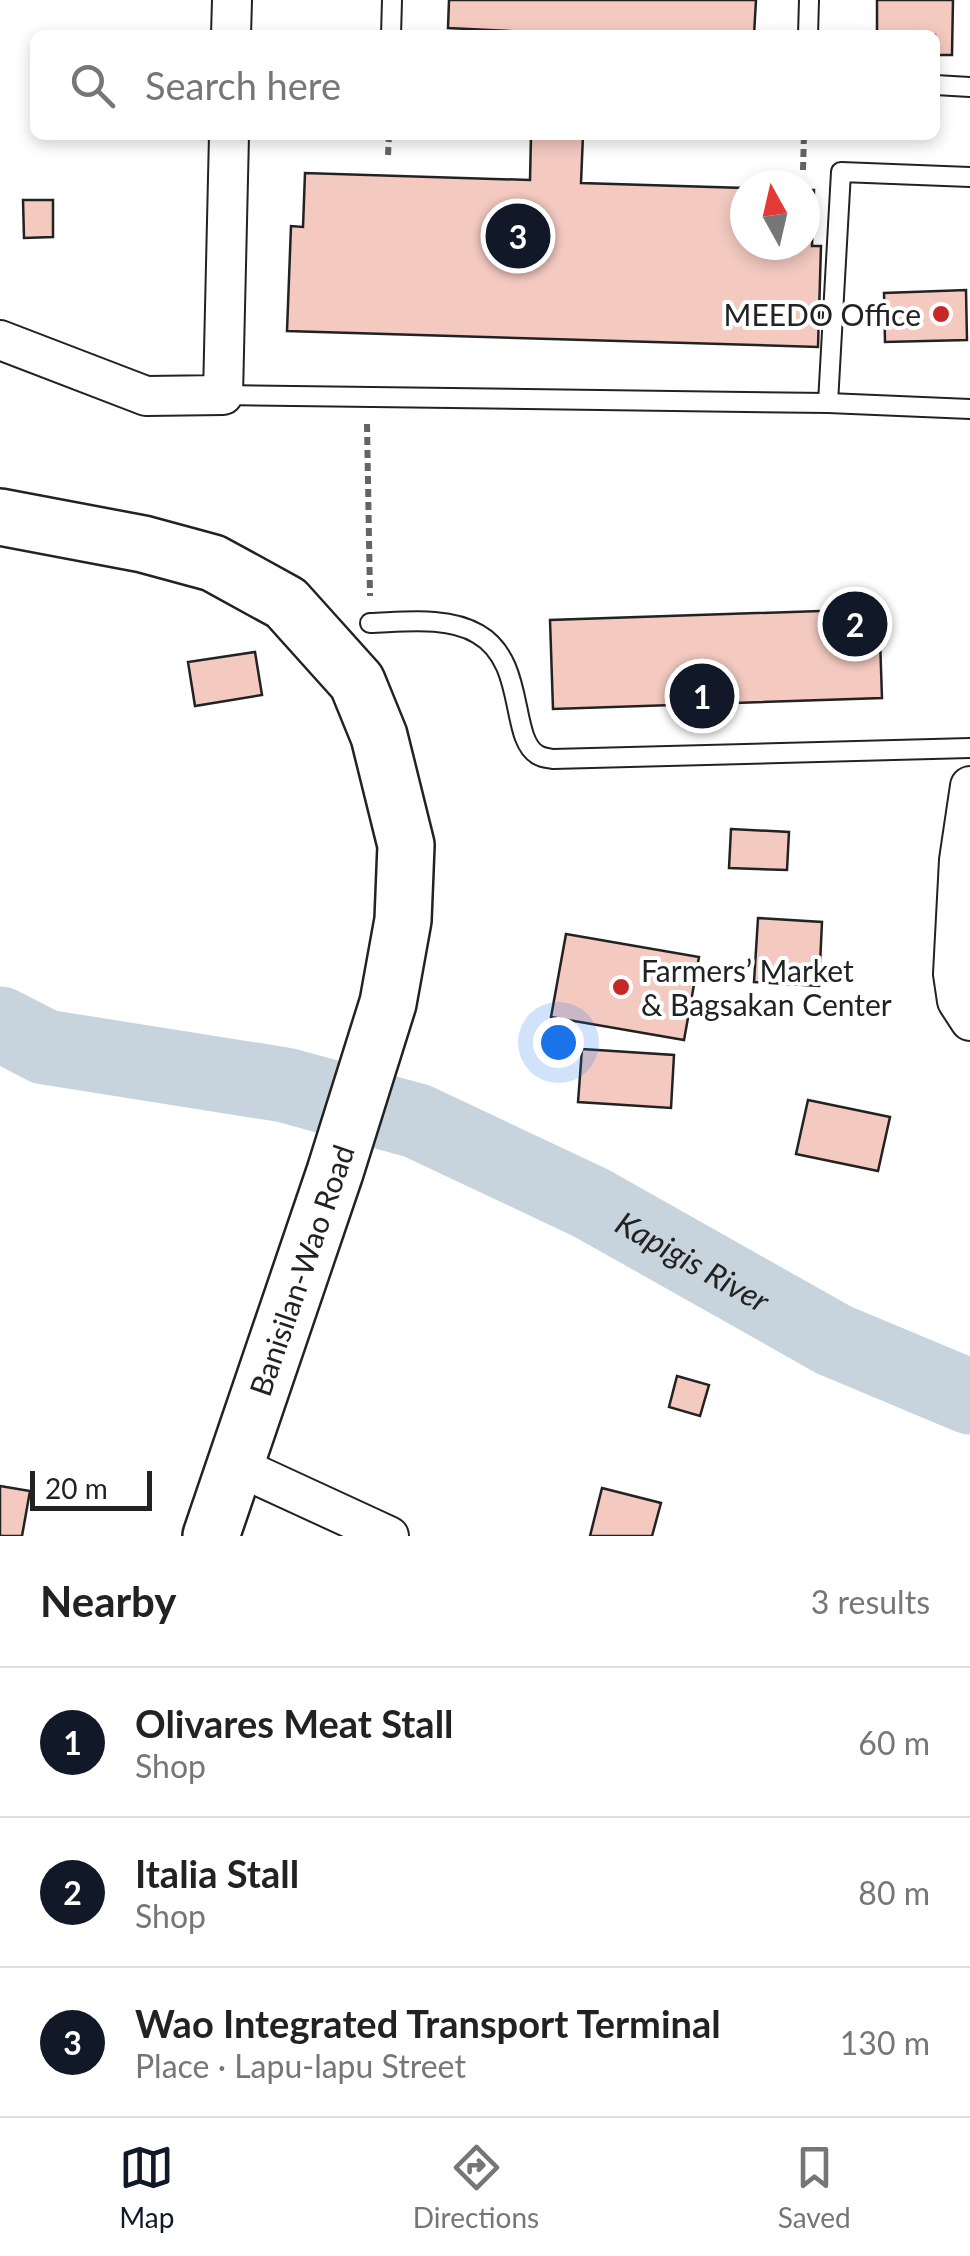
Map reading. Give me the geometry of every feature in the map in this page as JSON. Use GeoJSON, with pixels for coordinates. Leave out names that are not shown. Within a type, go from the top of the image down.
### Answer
{"type":"FeatureCollection","features":[{"type":"Feature","properties":{"kind":"main road","name":"Banisilan-Wao Road"},"geometry":{"type":"LineString","coordinates":[[0,517],[143,544],[213,563],[286,603],[357,682],[379,736],[406,845],[403,920],[388,1003],[211,1536]]}},
{"type":"Feature","properties":{"kind":"street"},"geometry":{"type":"LineString","coordinates":[[231,30],[232,0]]}},
{"type":"Feature","properties":{"kind":"street"},"geometry":{"type":"LineString","coordinates":[[0,340],[146,396],[224,395],[229,140]]}},
{"type":"Feature","properties":{"kind":"street"},"geometry":{"type":"LineString","coordinates":[[970,786],[958,860],[953,974],[957,1001],[970,1021]]}},
{"type":"Feature","properties":{"kind":"street"},"geometry":{"type":"LineString","coordinates":[[235,1465],[389,1536]]}},
{"type":"Feature","properties":{"kind":"lane"},"geometry":{"type":"LineString","coordinates":[[392,0],[392,30]]}},
{"type":"Feature","properties":{"kind":"lane"},"geometry":{"type":"LineString","coordinates":[[808,30],[809,0]]}},
{"type":"Feature","properties":{"kind":"lane"},"geometry":{"type":"LineString","coordinates":[[940,85],[970,86]]}},
{"type":"Feature","properties":{"kind":"lane"},"geometry":{"type":"LineString","coordinates":[[828,403],[840,172],[970,177]]}},
{"type":"Feature","properties":{"kind":"lane"},"geometry":{"type":"LineString","coordinates":[[224,395],[828,403],[970,409]]}},
{"type":"Feature","properties":{"kind":"lane"},"geometry":{"type":"LineString","coordinates":[[370,623],[436,622],[476,632],[499,650],[511,675],[528,745],[538,755],[554,759],[970,748]]}},
{"type":"Feature","properties":{"kind":"path"},"geometry":{"type":"LineString","coordinates":[[388,140],[388,155]]}},
{"type":"Feature","properties":{"kind":"path"},"geometry":{"type":"LineString","coordinates":[[802,170],[804,140]]}},
{"type":"Feature","properties":{"kind":"path"},"geometry":{"type":"LineString","coordinates":[[367,398],[370,623]]}},
{"type":"Feature","properties":{"kind":"building"},"geometry":{"type":"Polygon","coordinates":[[[449,0],[756,0],[754,30],[448,28],[449,0]]]}},
{"type":"Feature","properties":{"kind":"building"},"geometry":{"type":"Polygon","coordinates":[[[877,0],[953,0],[952,55],[940,55],[940,30],[877,30],[877,0]]]}},
{"type":"Feature","properties":{"kind":"building"},"geometry":{"type":"Polygon","coordinates":[[[531,140],[583,140],[581,183],[730,188],[730,260],[820,260],[821,246],[818,347],[287,331],[291,226],[303,227],[305,173],[530,180],[531,140]]]}},
{"type":"Feature","properties":{"kind":"building"},"geometry":{"type":"Polygon","coordinates":[[[23,200],[53,200],[53,237],[24,238],[23,200]]]}},
{"type":"Feature","properties":{"kind":"building"},"geometry":{"type":"Polygon","coordinates":[[[966,290],[967,340],[885,342],[884,293],[966,290]]]}},
{"type":"Feature","properties":{"kind":"building"},"geometry":{"type":"Polygon","coordinates":[[[879,609],[882,698],[553,709],[550,620],[879,609]]]}},
{"type":"Feature","properties":{"kind":"building"},"geometry":{"type":"Polygon","coordinates":[[[255,652],[262,695],[195,706],[188,662],[255,652]]]}},
{"type":"Feature","properties":{"kind":"building"},"geometry":{"type":"Polygon","coordinates":[[[731,829],[789,832],[787,870],[729,868],[731,829]]]}},
{"type":"Feature","properties":{"kind":"building"},"geometry":{"type":"Polygon","coordinates":[[[758,918],[822,922],[819,986],[754,982],[758,918]]]}},
{"type":"Feature","properties":{"kind":"building"},"geometry":{"type":"Polygon","coordinates":[[[566,934],[699,957],[684,1040],[551,1017],[566,934]]]}},
{"type":"Feature","properties":{"kind":"building"},"geometry":{"type":"Polygon","coordinates":[[[582,1049],[674,1055],[671,1108],[578,1102],[582,1049]]]}},
{"type":"Feature","properties":{"kind":"building"},"geometry":{"type":"Polygon","coordinates":[[[808,1100],[890,1117],[878,1171],[796,1154],[808,1100]]]}},
{"type":"Feature","properties":{"kind":"building"},"geometry":{"type":"Polygon","coordinates":[[[677,1376],[709,1385],[700,1416],[669,1407],[677,1376]]]}},
{"type":"Feature","properties":{"kind":"building"},"geometry":{"type":"Polygon","coordinates":[[[0,1486],[30,1491],[22,1536],[0,1536],[0,1486]]]}},
{"type":"Feature","properties":{"kind":"building"},"geometry":{"type":"Polygon","coordinates":[[[602,1488],[661,1503],[652,1536],[590,1536],[602,1488]]]}},
{"type":"Feature","properties":{"kind":"waterway","name":"Kapigis River"},"geometry":{"type":"LineString","coordinates":[[0,1024],[45,1047],[285,1085],[417,1121],[591,1203],[834,1340],[970,1397]]}},
{"type":"Feature","properties":{"kind":"place","name":"Wao Integrated Transport Terminal"},"geometry":{"type":"Point","coordinates":[518,236]}},
{"type":"Feature","properties":{"kind":"place","name":"MEEDO Office"},"geometry":{"type":"Point","coordinates":[941,314]}},
{"type":"Feature","properties":{"kind":"place","name":"Italia Stall"},"geometry":{"type":"Point","coordinates":[855,624]}},
{"type":"Feature","properties":{"kind":"place","name":"Olivares Meat Stall"},"geometry":{"type":"Point","coordinates":[702,696]}},
{"type":"Feature","properties":{"kind":"place","name":"Farmers’ Market & Bagsakan Center"},"geometry":{"type":"Point","coordinates":[621,987]}}]}
